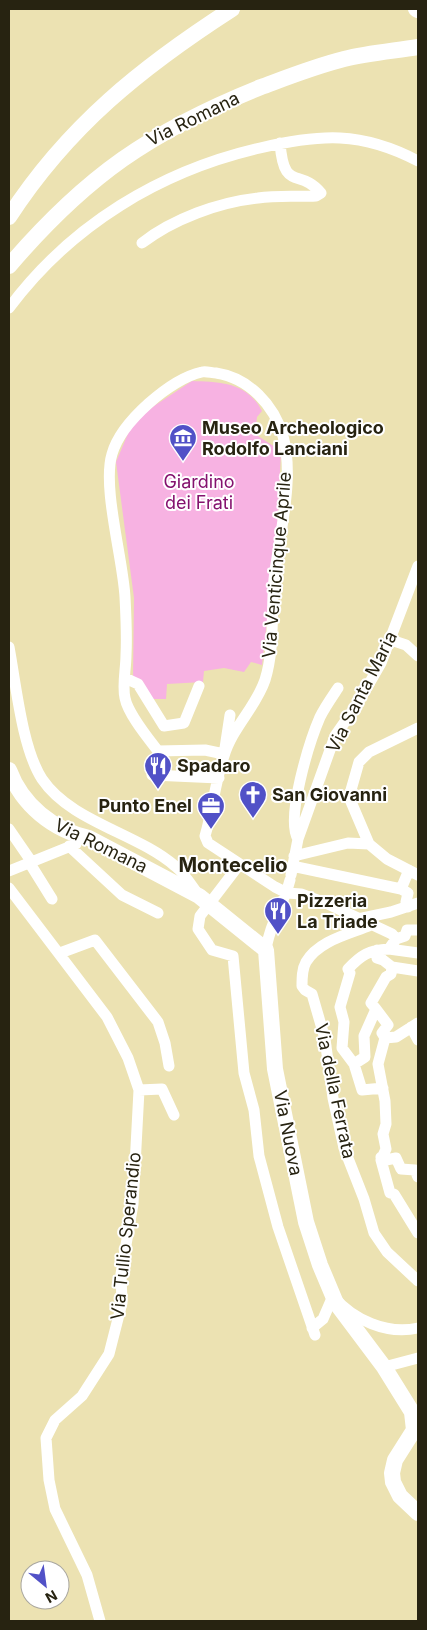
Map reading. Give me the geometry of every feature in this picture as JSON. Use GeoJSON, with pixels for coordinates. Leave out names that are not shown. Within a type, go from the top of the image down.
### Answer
{"type":"FeatureCollection","features":[{"type":"Feature","properties":{"kind":"street"},"geometry":{"type":"LineString","coordinates":[[9,217],[56,154],[112,96],[163,56],[232,9]]}},
{"type":"Feature","properties":{"kind":"street","name":"Via Romana"},"geometry":{"type":"LineString","coordinates":[[9,266],[42,229],[87,185],[130,153],[167,130],[238,97],[319,66],[346,58],[418,47]]}},
{"type":"Feature","properties":{"kind":"street"},"geometry":{"type":"LineString","coordinates":[[9,308],[61,249],[102,218],[146,189],[203,163],[280,143],[316,137],[346,137],[367,142],[418,161]]}},
{"type":"Feature","properties":{"kind":"street"},"geometry":{"type":"LineString","coordinates":[[142,243],[161,228],[217,208],[256,198],[316,196],[321,193],[315,186],[287,173],[282,163],[280,143]]}},
{"type":"Feature","properties":{"kind":"street","name":"Via Venticinque Aprile"},"geometry":{"type":"LineString","coordinates":[[203,372],[225,375],[245,384],[265,400],[276,418],[283,437],[287,462],[280,540],[274,578],[269,662],[258,698],[225,753],[206,750],[158,751],[144,734],[125,699],[125,678],[125,597],[110,480],[112,454],[122,433],[158,395],[203,372]]}},
{"type":"Feature","properties":{"kind":"street","name":"Via Santa Maria"},"geometry":{"type":"LineString","coordinates":[[266,950],[270,930],[287,893],[298,840],[335,736],[362,696],[391,640],[405,597],[418,566]]}},
{"type":"Feature","properties":{"kind":"street"},"geometry":{"type":"LineString","coordinates":[[391,640],[406,645],[418,656]]}},
{"type":"Feature","properties":{"kind":"street"},"geometry":{"type":"LineString","coordinates":[[9,646],[28,747],[37,769],[48,786],[62,799],[89,817],[170,862],[184,875],[204,900],[266,950]]}},
{"type":"Feature","properties":{"kind":"street"},"geometry":{"type":"LineString","coordinates":[[125,678],[138,684],[164,726],[184,723],[199,686]]}},
{"type":"Feature","properties":{"kind":"street"},"geometry":{"type":"LineString","coordinates":[[298,840],[293,822],[301,780],[318,722],[338,688]]}},
{"type":"Feature","properties":{"kind":"street"},"geometry":{"type":"LineString","coordinates":[[230,715],[225,753],[205,836],[208,842],[239,865],[287,893],[301,894],[319,900],[392,934],[396,939]]}},
{"type":"Feature","properties":{"kind":"street"},"geometry":{"type":"LineString","coordinates":[[401,889],[414,872],[387,859],[369,844],[349,797],[359,762],[369,752],[418,728]]}},
{"type":"Feature","properties":{"kind":"street","name":"Via Romana"},"geometry":{"type":"LineString","coordinates":[[9,770],[19,790],[36,810],[63,829],[89,838],[204,900]]}},
{"type":"Feature","properties":{"kind":"street"},"geometry":{"type":"LineString","coordinates":[[152,775],[219,778]]}},
{"type":"Feature","properties":{"kind":"street"},"geometry":{"type":"LineString","coordinates":[[9,829],[52,899]]}},
{"type":"Feature","properties":{"kind":"street"},"geometry":{"type":"LineString","coordinates":[[9,871],[89,838]]}},
{"type":"Feature","properties":{"kind":"street"},"geometry":{"type":"LineString","coordinates":[[292,869],[348,843],[369,844]]}},
{"type":"Feature","properties":{"kind":"street"},"geometry":{"type":"LineString","coordinates":[[69,846],[122,895],[158,913]]}},
{"type":"Feature","properties":{"kind":"street"},"geometry":{"type":"LineString","coordinates":[[239,865],[204,900],[198,929],[212,950],[232,956],[236,972],[244,1073],[254,1110],[259,1156],[278,1228],[314,1331],[323,1319],[333,1296],[350,1312],[375,1324],[397,1330],[418,1328]]}},
{"type":"Feature","properties":{"kind":"street"},"geometry":{"type":"LineString","coordinates":[[292,869],[401,889],[408,893],[406,902],[413,905]]}},
{"type":"Feature","properties":{"kind":"street","name":"Via Tullio Sperandio"},"geometry":{"type":"LineString","coordinates":[[9,888],[60,953],[106,1017],[128,1058],[139,1090],[132,1204],[121,1274],[122,1303],[109,1354],[82,1396],[55,1420],[46,1438],[48,1480],[55,1509],[87,1575],[100,1621]]}},
{"type":"Feature","properties":{"kind":"street"},"geometry":{"type":"LineString","coordinates":[[358,918],[413,905]]}},
{"type":"Feature","properties":{"kind":"street","name":"Via della Ferrata"},"geometry":{"type":"LineString","coordinates":[[371,924],[334,939],[318,950],[306,962],[302,986],[312,994],[322,1025],[344,1148],[364,1199],[374,1232],[387,1252],[418,1281]]}},
{"type":"Feature","properties":{"kind":"street"},"geometry":{"type":"LineString","coordinates":[[389,949],[396,939],[406,936],[407,930],[416,930]]}},
{"type":"Feature","properties":{"kind":"street"},"geometry":{"type":"LineString","coordinates":[[60,953],[95,940],[158,1022],[165,1043],[168,1066]]}},
{"type":"Feature","properties":{"kind":"street"},"geometry":{"type":"LineString","coordinates":[[383,1088],[362,1090],[354,1064],[342,1048],[344,1022],[340,1007],[350,973],[348,970],[359,956],[377,950],[389,949],[418,953]]}},
{"type":"Feature","properties":{"kind":"street","name":"Via Nuova"},"geometry":{"type":"LineString","coordinates":[[266,950],[275,1070],[306,1222],[333,1296],[342,1313],[412,1401],[414,1430],[395,1460],[392,1478],[400,1496],[418,1513]]}},
{"type":"Feature","properties":{"kind":"street"},"geometry":{"type":"LineString","coordinates":[[377,950],[377,958],[384,960],[392,967],[418,972]]}},
{"type":"Feature","properties":{"kind":"street"},"geometry":{"type":"LineString","coordinates":[[392,967],[391,974],[386,977],[371,1003],[388,1025],[382,1033],[385,1038],[378,1064],[383,1088],[386,1124],[383,1134],[386,1149],[381,1157],[390,1193],[394,1194],[418,1234]]}},
{"type":"Feature","properties":{"kind":"street"},"geometry":{"type":"LineString","coordinates":[[354,1064],[365,1056],[364,1036],[376,1009]]}},
{"type":"Feature","properties":{"kind":"street"},"geometry":{"type":"LineString","coordinates":[[385,1038],[396,1037],[415,1025],[418,1040]]}},
{"type":"Feature","properties":{"kind":"street"},"geometry":{"type":"LineString","coordinates":[[139,1090],[162,1089],[174,1115]]}},
{"type":"Feature","properties":{"kind":"street"},"geometry":{"type":"LineString","coordinates":[[381,1157],[386,1160],[396,1158],[401,1169],[415,1170],[418,1177]]}},
{"type":"Feature","properties":{"kind":"street"},"geometry":{"type":"LineString","coordinates":[[384,1367],[418,1358]]}},
{"type":"Feature","properties":{"kind":"green space","name":"Giardino dei Frati"},"geometry":{"type":"Polygon","coordinates":[[[192,381],[222,383],[241,389],[249,394],[262,411],[257,417],[255,434],[281,451],[277,532],[262,665],[251,662],[244,672],[224,668],[204,671],[203,682],[167,684],[166,699],[153,699],[144,689],[142,680],[133,679],[134,598],[116,462],[132,424],[154,406],[192,381]]]}},
{"type":"Feature","properties":{"kind":"place","name":"Museo Archeologico Rodolfo Lanciani"},"geometry":{"type":"Point","coordinates":[183,462]}},
{"type":"Feature","properties":{"kind":"place","name":"Spadaro"},"geometry":{"type":"Point","coordinates":[158,790]}},
{"type":"Feature","properties":{"kind":"place","name":"San Giovanni"},"geometry":{"type":"Point","coordinates":[253,819]}},
{"type":"Feature","properties":{"kind":"place","name":"Punto Enel"},"geometry":{"type":"Point","coordinates":[211,830]}},
{"type":"Feature","properties":{"kind":"place","name":"Pizzeria La Triade"},"geometry":{"type":"Point","coordinates":[278,935]}},
{"type":"Feature","properties":{"kind":"district","name":"Montecelio"},"geometry":{"type":"Point","coordinates":[233,865]}}]}
